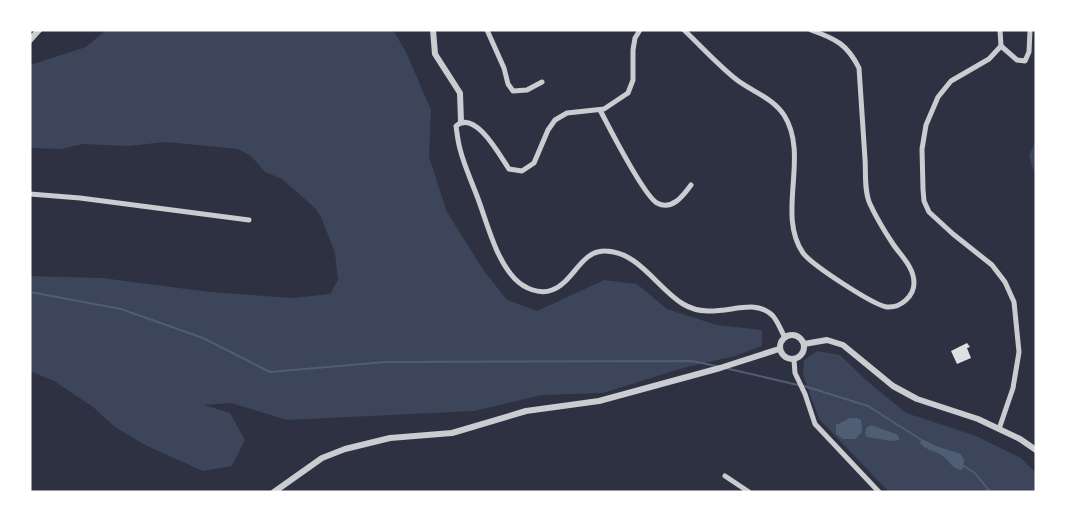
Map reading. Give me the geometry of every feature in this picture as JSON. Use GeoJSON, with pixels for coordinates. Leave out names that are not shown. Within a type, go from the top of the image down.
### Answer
{"type":"FeatureCollection","features":[{"type":"Feature","properties":{"kind":"street"},"geometry":{"type":"LineString","coordinates":[[30,40],[39,30]]}},
{"type":"Feature","properties":{"kind":"street"},"geometry":{"type":"LineString","coordinates":[[433,30],[435,54],[460,93],[461,122]]}},
{"type":"Feature","properties":{"kind":"street"},"geometry":{"type":"LineString","coordinates":[[486,30],[513,91],[527,90],[542,82]]}},
{"type":"Feature","properties":{"kind":"street"},"geometry":{"type":"LineString","coordinates":[[640,30],[635,38],[633,80],[628,93],[604,110],[567,113],[555,120],[548,129],[534,163],[522,171],[509,169],[482,130],[466,121],[456,126],[459,148],[501,259],[515,279],[539,292],[552,291],[567,282],[587,258],[601,251],[615,251],[627,256],[682,304],[701,312],[727,311],[751,306],[765,309],[775,318],[784,336]]}},
{"type":"Feature","properties":{"kind":"street"},"geometry":{"type":"LineString","coordinates":[[684,30],[738,80],[773,102],[784,116],[793,134],[795,167],[793,219],[795,236],[803,253],[814,263],[874,303],[888,307],[900,305],[910,297],[914,286],[914,273],[892,243],[869,202],[859,68],[852,54],[842,43],[812,30]]}},
{"type":"Feature","properties":{"kind":"street"},"geometry":{"type":"LineString","coordinates":[[1000,30],[1002,46],[1017,60],[1025,61],[1029,52],[1030,30]]}},
{"type":"Feature","properties":{"kind":"street"},"geometry":{"type":"LineString","coordinates":[[999,429],[1013,388],[1019,352],[1014,302],[1005,282],[992,264],[929,212],[924,201],[922,149],[926,125],[938,98],[951,81],[989,59],[1002,46]]}},
{"type":"Feature","properties":{"kind":"street"},"geometry":{"type":"LineString","coordinates":[[600,110],[636,175],[650,196],[658,203],[669,205],[677,202],[691,185]]}},
{"type":"Feature","properties":{"kind":"street"},"geometry":{"type":"LineString","coordinates":[[30,194],[80,198],[249,220]]}},
{"type":"Feature","properties":{"kind":"street"},"geometry":{"type":"LineString","coordinates":[[792,334],[800,337],[804,344],[804,351],[794,360],[784,357],[779,348],[784,336],[792,334]]}},
{"type":"Feature","properties":{"kind":"street"},"geometry":{"type":"LineString","coordinates":[[804,344],[827,340],[843,345],[893,386],[909,395],[978,419],[1020,439],[1036,450]]}},
{"type":"Feature","properties":{"kind":"street"},"geometry":{"type":"LineString","coordinates":[[274,492],[322,458],[345,449],[390,438],[452,433],[526,411],[599,401],[720,368],[779,348]]}},
{"type":"Feature","properties":{"kind":"street"},"geometry":{"type":"LineString","coordinates":[[794,360],[795,373],[815,424],[879,492]]}},
{"type":"Feature","properties":{"kind":"street"},"geometry":{"type":"LineString","coordinates":[[725,476],[749,492]]}},
{"type":"Feature","properties":{"kind":"shaded area"},"geometry":{"type":"Polygon","coordinates":[[[106,30],[393,30],[406,52],[431,110],[429,157],[447,212],[484,271],[507,300],[537,311],[604,280],[637,284],[667,309],[717,325],[762,330],[762,346],[735,356],[683,368],[603,393],[542,395],[474,411],[287,420],[231,403],[204,405],[230,413],[245,440],[232,466],[203,471],[147,446],[115,427],[93,407],[54,381],[30,371],[30,276],[102,278],[210,292],[292,298],[330,294],[338,280],[335,253],[316,209],[282,179],[265,172],[251,156],[238,149],[166,142],[128,146],[83,144],[61,149],[30,148],[30,65],[86,47],[106,30]]]}},
{"type":"Feature","properties":{"kind":"shaded area"},"geometry":{"type":"Polygon","coordinates":[[[1036,139],[1036,178],[1029,156],[1036,139]]]}},
{"type":"Feature","properties":{"kind":"shaded area"},"geometry":{"type":"Polygon","coordinates":[[[817,351],[840,355],[906,413],[976,436],[1021,458],[1036,473],[1036,492],[888,491],[819,419],[803,375],[804,360],[817,351]]]}},
{"type":"Feature","properties":{"kind":"shaded area"},"geometry":{"type":"Polygon","coordinates":[[[850,418],[861,420],[862,432],[855,439],[843,439],[836,434],[836,425],[850,418]]]}},
{"type":"Feature","properties":{"kind":"shaded area"},"geometry":{"type":"Polygon","coordinates":[[[871,425],[896,434],[899,440],[867,437],[866,428],[871,425]]]}},
{"type":"Feature","properties":{"kind":"shaded area"},"geometry":{"type":"Polygon","coordinates":[[[922,439],[961,454],[964,460],[963,469],[955,468],[942,455],[923,446],[920,443],[922,439]]]}},
{"type":"Feature","properties":{"kind":"building"},"geometry":{"type":"Polygon","coordinates":[[[967,343],[970,347],[967,348],[971,358],[957,364],[951,351],[967,343]]]}},
{"type":"Feature","properties":{"kind":"waterway"},"geometry":{"type":"LineString","coordinates":[[30,292],[121,309],[203,338],[270,372],[385,362],[692,361],[716,366]]}},
{"type":"Feature","properties":{"kind":"waterway"},"geometry":{"type":"LineString","coordinates":[[725,368],[798,385]]}},
{"type":"Feature","properties":{"kind":"waterway"},"geometry":{"type":"LineString","coordinates":[[804,386],[868,406],[923,441]]}},
{"type":"Feature","properties":{"kind":"waterway"},"geometry":{"type":"LineString","coordinates":[[964,466],[975,473],[990,492]]}}]}
